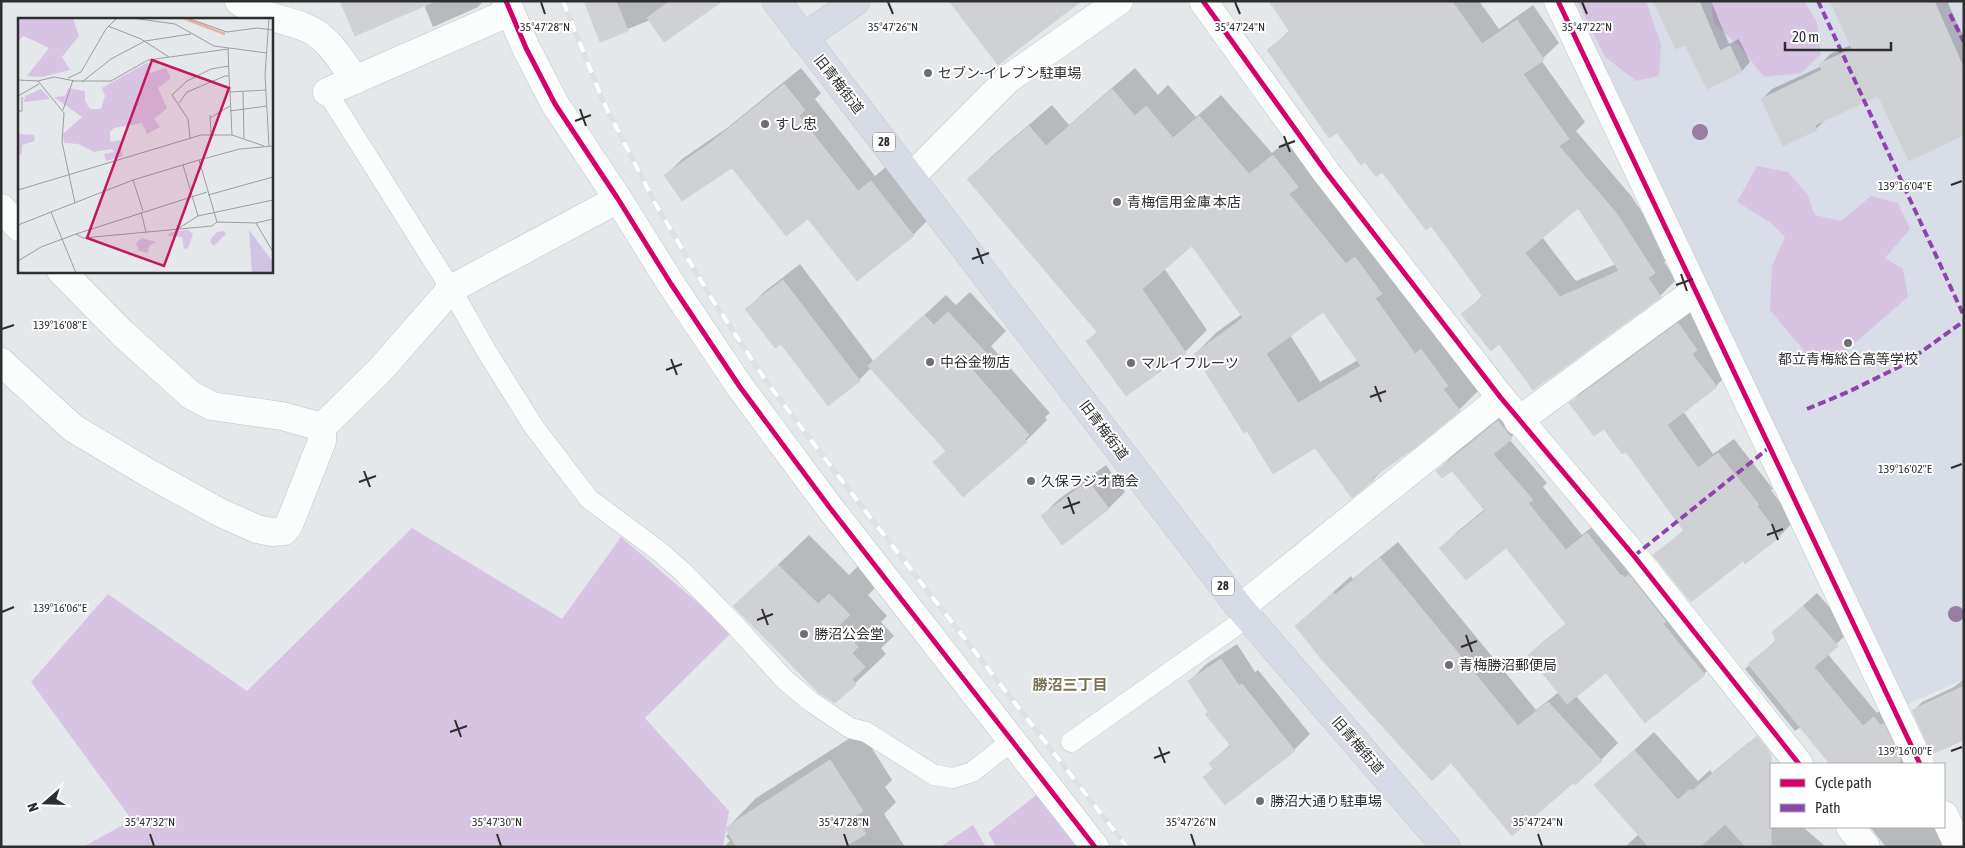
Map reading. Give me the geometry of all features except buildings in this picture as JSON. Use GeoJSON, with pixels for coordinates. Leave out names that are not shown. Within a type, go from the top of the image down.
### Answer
{"type":"FeatureCollection","features":[{"type":"Feature","properties":{"kind":"main road","name":"旧青梅街道"},"geometry":{"type":"LineString","coordinates":[[776,1],[1244,613],[1446,847]]}},
{"type":"Feature","properties":{"kind":"main road"},"geometry":{"type":"LineString","coordinates":[[803,38],[856,1]]}},
{"type":"Feature","properties":{"kind":"street"},"geometry":{"type":"LineString","coordinates":[[239,1],[264,15],[293,23],[320,36],[339,57],[355,80]]}},
{"type":"Feature","properties":{"kind":"street"},"geometry":{"type":"LineString","coordinates":[[911,177],[1008,80],[1119,1]]}},
{"type":"Feature","properties":{"kind":"street"},"geometry":{"type":"LineString","coordinates":[[1203,1],[1326,172],[1518,421],[1634,556],[1798,763]]}},
{"type":"Feature","properties":{"kind":"street"},"geometry":{"type":"LineString","coordinates":[[1558,1],[1694,292],[1770,447],[1920,763]]}},
{"type":"Feature","properties":{"kind":"street"},"geometry":{"type":"LineString","coordinates":[[327,92],[508,6],[526,48],[555,104],[671,284],[740,386],[830,508],[1095,847]]}},
{"type":"Feature","properties":{"kind":"street"},"geometry":{"type":"LineString","coordinates":[[1,362],[73,428],[150,474],[221,513],[257,529],[272,532],[284,531],[289,525],[322,441],[322,427],[382,368],[451,289],[618,199]]}},
{"type":"Feature","properties":{"kind":"street"},"geometry":{"type":"LineString","coordinates":[[1,208],[18,226]]}},
{"type":"Feature","properties":{"kind":"street"},"geometry":{"type":"LineString","coordinates":[[62,272],[122,333],[191,395],[212,406],[282,416],[322,427]]}},
{"type":"Feature","properties":{"kind":"street"},"geometry":{"type":"LineString","coordinates":[[1518,421],[1694,292]]}},
{"type":"Feature","properties":{"kind":"street"},"geometry":{"type":"LineString","coordinates":[[1244,613],[1501,398]]}},
{"type":"Feature","properties":{"kind":"street"},"geometry":{"type":"LineString","coordinates":[[1945,817],[1959,847]]}},
{"type":"Feature","properties":{"kind":"street"},"geometry":{"type":"LineString","coordinates":[[1851,828],[1866,847]]}},
{"type":"Feature","properties":{"kind":"lane"},"geometry":{"type":"LineString","coordinates":[[327,92],[451,289],[486,352],[534,427],[589,499],[659,551],[734,624],[784,679],[810,701],[850,728],[866,732],[934,775],[953,778],[972,772],[1012,741]]}},
{"type":"Feature","properties":{"kind":"lane"},"geometry":{"type":"LineString","coordinates":[[1071,742],[1244,613]]}},
{"type":"Feature","properties":{"kind":"shaded area","name":"都立青梅総合高等学校"},"geometry":{"type":"Polygon","coordinates":[[[1570,1],[1964,1],[1964,679],[1904,706],[1570,1]]]}},
{"type":"Feature","properties":{"kind":"shaded area"},"geometry":{"type":"Polygon","coordinates":[[[1577,1],[1646,1],[1661,44],[1659,76],[1636,81],[1605,57],[1577,1]]]}},
{"type":"Feature","properties":{"kind":"shaded area"},"geometry":{"type":"Polygon","coordinates":[[[1711,1],[1804,1],[1817,22],[1821,54],[1801,73],[1764,77],[1739,46],[1714,23],[1711,1]]]}},
{"type":"Feature","properties":{"kind":"shaded area"},"geometry":{"type":"Polygon","coordinates":[[[1757,166],[1788,172],[1807,194],[1815,215],[1841,221],[1871,196],[1898,203],[1910,229],[1885,258],[1903,269],[1908,297],[1842,354],[1812,360],[1770,310],[1772,266],[1785,237],[1771,223],[1737,202],[1757,166]]]}},
{"type":"Feature","properties":{"kind":"shaded area"},"geometry":{"type":"Polygon","coordinates":[[[412,528],[562,619],[621,537],[732,632],[645,718],[729,811],[723,847],[83,847],[132,820],[31,682],[108,594],[247,691],[412,528]]]}},
{"type":"Feature","properties":{"kind":"shaded area"},"geometry":{"type":"Polygon","coordinates":[[[1040,792],[1082,847],[996,847],[988,833],[1040,792]]]}},
{"type":"Feature","properties":{"kind":"shaded area"},"geometry":{"type":"Polygon","coordinates":[[[973,825],[986,847],[940,847],[973,825]]]}},
{"type":"Feature","properties":{"kind":"railway"},"geometry":{"type":"LineString","coordinates":[[563,1],[603,101],[655,203],[710,296],[766,381],[1127,847]]}},
{"type":"Feature","properties":{"kind":"marked path"},"geometry":{"type":"LineString","coordinates":[[1818,1],[1964,316]]}},
{"type":"Feature","properties":{"kind":"marked path"},"geometry":{"type":"LineString","coordinates":[[1950,14],[1964,42]]}},
{"type":"Feature","properties":{"kind":"marked path"},"geometry":{"type":"LineString","coordinates":[[1807,409],[1848,392],[1903,365],[1964,321]]}},
{"type":"Feature","properties":{"kind":"marked path"},"geometry":{"type":"LineString","coordinates":[[1634,556],[1770,447]]}},
{"type":"Feature","properties":{"kind":"cycle path"},"geometry":{"type":"LineString","coordinates":[[506,1],[526,48],[555,104],[740,387],[830,508],[1095,847]]}},
{"type":"Feature","properties":{"kind":"cycle path"},"geometry":{"type":"LineString","coordinates":[[1203,1],[1326,172],[1501,398],[1634,556],[1798,763]]}},
{"type":"Feature","properties":{"kind":"cycle path"},"geometry":{"type":"LineString","coordinates":[[1558,1],[1920,763]]}},
{"type":"Feature","properties":{"kind":"place","name":"セブン-イレブン駐車場"},"geometry":{"type":"Point","coordinates":[928,73]}},
{"type":"Feature","properties":{"kind":"place","name":"すし忠"},"geometry":{"type":"Point","coordinates":[765,124]}},
{"type":"Feature","properties":{"kind":"place","name":"青梅信用金庫 本店"},"geometry":{"type":"Point","coordinates":[1117,202]}},
{"type":"Feature","properties":{"kind":"place","name":"都立青梅総合高等学校"},"geometry":{"type":"Point","coordinates":[1848,343]}},
{"type":"Feature","properties":{"kind":"place","name":"中谷金物店"},"geometry":{"type":"Point","coordinates":[930,362]}},
{"type":"Feature","properties":{"kind":"place","name":"マルイフルーツ"},"geometry":{"type":"Point","coordinates":[1131,363]}},
{"type":"Feature","properties":{"kind":"place","name":"久保ラジオ商会"},"geometry":{"type":"Point","coordinates":[1031,481]}},
{"type":"Feature","properties":{"kind":"place","name":"勝沼公会堂"},"geometry":{"type":"Point","coordinates":[804,634]}},
{"type":"Feature","properties":{"kind":"place","name":"青梅勝沼郵便局"},"geometry":{"type":"Point","coordinates":[1449,665]}},
{"type":"Feature","properties":{"kind":"place","name":"勝沼大通り駐車場"},"geometry":{"type":"Point","coordinates":[1260,801]}},
{"type":"Feature","properties":{"kind":"district","name":"勝沼三丁目"},"geometry":{"type":"Point","coordinates":[1070,685]}}]}
